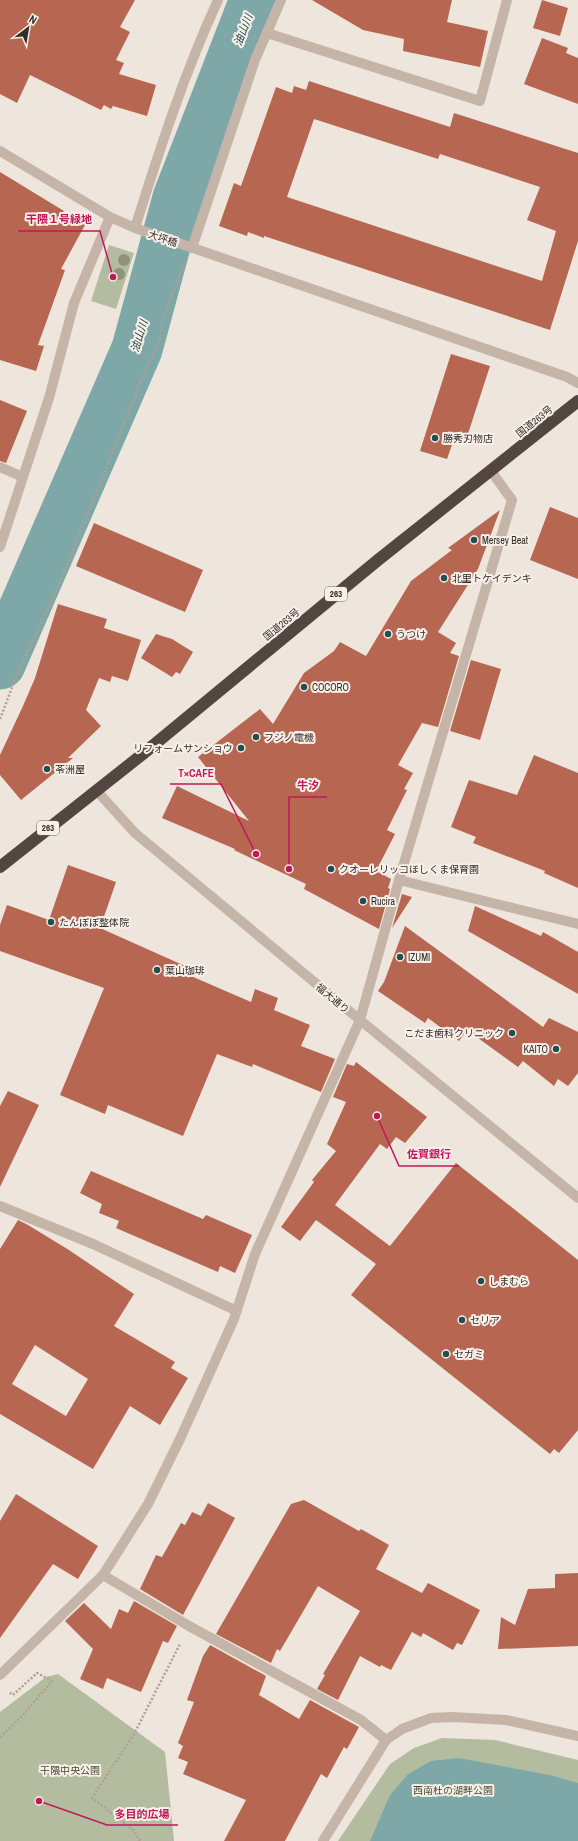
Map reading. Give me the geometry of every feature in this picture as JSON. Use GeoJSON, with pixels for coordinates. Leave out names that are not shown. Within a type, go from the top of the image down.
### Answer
{"type":"FeatureCollection","features":[{"type":"Feature","properties":{"kind":"highway","name":"国道263号"},"geometry":{"type":"LineString","coordinates":[[0,867],[144,753],[378,560],[578,401]]}},
{"type":"Feature","properties":{"kind":"street"},"geometry":{"type":"LineString","coordinates":[[135,228],[167,126],[200,38],[218,0]]}},
{"type":"Feature","properties":{"kind":"street"},"geometry":{"type":"LineString","coordinates":[[192,248],[255,60],[282,0]]}},
{"type":"Feature","properties":{"kind":"street"},"geometry":{"type":"LineString","coordinates":[[267,33],[480,101],[507,0]]}},
{"type":"Feature","properties":{"kind":"street","name":"大坪橋"},"geometry":{"type":"LineString","coordinates":[[0,151],[110,217],[135,228],[567,377],[578,383]]}},
{"type":"Feature","properties":{"kind":"street"},"geometry":{"type":"LineString","coordinates":[[0,547],[50,398],[74,304],[110,217]]}},
{"type":"Feature","properties":{"kind":"street"},"geometry":{"type":"LineString","coordinates":[[0,467],[23,476]]}},
{"type":"Feature","properties":{"kind":"street"},"geometry":{"type":"LineString","coordinates":[[0,1675],[103,1575],[148,1504],[180,1439],[237,1312],[255,1254],[360,1020],[399,880],[512,500],[491,471]]}},
{"type":"Feature","properties":{"kind":"street","name":"福大通り"},"geometry":{"type":"LineString","coordinates":[[96,790],[135,833],[360,1020],[578,1198]]}},
{"type":"Feature","properties":{"kind":"street"},"geometry":{"type":"LineString","coordinates":[[399,880],[578,924]]}},
{"type":"Feature","properties":{"kind":"street"},"geometry":{"type":"LineString","coordinates":[[0,1206],[93,1244],[237,1312]]}},
{"type":"Feature","properties":{"kind":"street"},"geometry":{"type":"LineString","coordinates":[[103,1575],[189,1626],[361,1720],[386,1740]]}},
{"type":"Feature","properties":{"kind":"street"},"geometry":{"type":"LineString","coordinates":[[323,1841],[386,1740],[402,1729],[431,1718],[452,1716],[506,1720],[578,1736]]}},
{"type":"Feature","properties":{"kind":"path"},"geometry":{"type":"LineString","coordinates":[[0,719],[16,677],[63,574],[141,381],[160,340],[163,322],[170,299],[192,248]]}},
{"type":"Feature","properties":{"kind":"path"},"geometry":{"type":"LineString","coordinates":[[140,1841],[133,1830],[92,1798],[134,1734],[189,1626]]}},
{"type":"Feature","properties":{"kind":"path"},"geometry":{"type":"LineString","coordinates":[[0,1737],[23,1715],[52,1681],[37,1673],[13,1695],[4,1689]]}},
{"type":"Feature","properties":{"kind":"green space"},"geometry":{"type":"Polygon","coordinates":[[[109,245],[134,253],[116,309],[91,301],[109,245]]]}},
{"type":"Feature","properties":{"kind":"green space","name":"干隈中央公園"},"geometry":{"type":"Polygon","coordinates":[[[58,1674],[165,1752],[174,1841],[0,1841],[0,1712],[46,1677],[58,1674]]]}},
{"type":"Feature","properties":{"kind":"green space","name":"西南杜の湖畔公園"},"geometry":{"type":"Polygon","coordinates":[[[442,1738],[495,1740],[578,1760],[578,1841],[338,1841],[390,1764],[414,1748],[442,1738]]]}},
{"type":"Feature","properties":{"kind":"water","name":"西南杜の湖畔公園"},"geometry":{"type":"Polygon","coordinates":[[[459,1758],[550,1775],[578,1783],[578,1841],[370,1841],[390,1795],[408,1774],[431,1761],[459,1758]]]}},
{"type":"Feature","properties":{"kind":"building"},"geometry":{"type":"Polygon","coordinates":[[[0,0],[135,0],[120,27],[130,32],[116,60],[124,63],[119,74],[156,85],[147,116],[113,106],[111,109],[104,105],[101,110],[30,75],[17,103],[0,94],[0,0]]]}},
{"type":"Feature","properties":{"kind":"building"},"geometry":{"type":"Polygon","coordinates":[[[312,0],[452,0],[447,22],[488,31],[480,67],[403,51],[404,39],[363,30],[312,0]]]}},
{"type":"Feature","properties":{"kind":"building"},"geometry":{"type":"Polygon","coordinates":[[[542,0],[568,8],[560,36],[533,28],[542,0]]]}},
{"type":"Feature","properties":{"kind":"building"},"geometry":{"type":"Polygon","coordinates":[[[542,38],[568,48],[566,53],[578,58],[578,104],[524,84],[542,38]]]}},
{"type":"Feature","properties":{"kind":"building"},"geometry":{"type":"Polygon","coordinates":[[[309,81],[450,127],[454,113],[578,153],[578,241],[550,330],[264,236],[264,238],[248,232],[247,236],[219,226],[234,183],[241,186],[276,87],[292,93],[294,86],[306,90],[309,81]],[[314,119],[287,197],[542,281],[556,231],[527,220],[540,187],[440,154],[438,159],[314,119]]]}},
{"type":"Feature","properties":{"kind":"building"},"geometry":{"type":"Polygon","coordinates":[[[0,172],[64,211],[62,213],[85,225],[61,269],[65,270],[38,345],[44,346],[36,371],[0,360],[0,172]]]}},
{"type":"Feature","properties":{"kind":"building"},"geometry":{"type":"Polygon","coordinates":[[[451,354],[490,366],[465,443],[454,439],[447,459],[420,451],[451,354]]]}},
{"type":"Feature","properties":{"kind":"building"},"geometry":{"type":"Polygon","coordinates":[[[0,400],[27,411],[6,463],[0,461],[0,400]]]}},
{"type":"Feature","properties":{"kind":"building"},"geometry":{"type":"Polygon","coordinates":[[[550,507],[578,518],[578,579],[530,560],[550,507]]]}},
{"type":"Feature","properties":{"kind":"building"},"geometry":{"type":"Polygon","coordinates":[[[500,510],[478,569],[438,632],[456,643],[450,653],[459,656],[438,727],[422,723],[398,765],[413,773],[404,789],[407,790],[387,830],[395,834],[376,871],[391,879],[388,888],[390,889],[379,929],[304,889],[306,884],[234,850],[235,849],[162,818],[177,786],[249,821],[198,757],[260,709],[273,724],[304,673],[334,651],[340,642],[366,656],[411,581],[452,550],[448,548],[500,510]]]}},
{"type":"Feature","properties":{"kind":"building"},"geometry":{"type":"Polygon","coordinates":[[[94,523],[203,570],[185,612],[76,566],[94,523]]]}},
{"type":"Feature","properties":{"kind":"building"},"geometry":{"type":"Polygon","coordinates":[[[58,604],[107,619],[104,628],[141,640],[128,681],[112,676],[110,682],[99,678],[86,710],[101,726],[68,758],[73,758],[21,800],[0,775],[0,755],[35,678],[58,604]]]}},
{"type":"Feature","properties":{"kind":"building"},"geometry":{"type":"Polygon","coordinates":[[[156,634],[172,639],[193,652],[180,674],[176,672],[172,677],[141,658],[156,634]]]}},
{"type":"Feature","properties":{"kind":"building"},"geometry":{"type":"Polygon","coordinates":[[[471,660],[501,669],[480,740],[450,731],[471,660]]]}},
{"type":"Feature","properties":{"kind":"building"},"geometry":{"type":"Polygon","coordinates":[[[534,755],[578,773],[578,888],[544,873],[545,871],[473,843],[476,837],[451,827],[469,780],[517,795],[534,755]]]}},
{"type":"Feature","properties":{"kind":"building"},"geometry":{"type":"Polygon","coordinates":[[[68,865],[116,882],[100,928],[194,970],[191,976],[251,1002],[255,989],[278,998],[274,1010],[310,1025],[301,1046],[335,1059],[321,1092],[253,1064],[252,1067],[217,1054],[183,1136],[108,1105],[105,1114],[60,1095],[104,988],[0,951],[0,925],[7,905],[49,920],[68,865]]]}},
{"type":"Feature","properties":{"kind":"building"},"geometry":{"type":"Polygon","coordinates":[[[402,894],[412,897],[392,928],[402,894]]]}},
{"type":"Feature","properties":{"kind":"building"},"geometry":{"type":"Polygon","coordinates":[[[475,906],[541,936],[543,932],[578,952],[578,994],[468,931],[475,906]]]}},
{"type":"Feature","properties":{"kind":"building"},"geometry":{"type":"Polygon","coordinates":[[[405,926],[543,1027],[549,1018],[578,1032],[578,1073],[568,1086],[558,1079],[554,1086],[523,1061],[518,1067],[467,1030],[459,1041],[428,1018],[425,1023],[378,991],[384,982],[405,926]]]}},
{"type":"Feature","properties":{"kind":"building"},"geometry":{"type":"Polygon","coordinates":[[[356,1062],[427,1117],[405,1143],[396,1137],[387,1149],[380,1144],[335,1205],[390,1246],[456,1163],[578,1260],[578,1430],[559,1453],[554,1449],[550,1454],[351,1295],[376,1264],[316,1220],[300,1241],[281,1227],[314,1182],[312,1180],[336,1151],[327,1144],[346,1102],[333,1097],[347,1064],[354,1066],[356,1062]]]}},
{"type":"Feature","properties":{"kind":"building"},"geometry":{"type":"Polygon","coordinates":[[[8,1091],[39,1105],[0,1187],[0,1106],[8,1091]]]}},
{"type":"Feature","properties":{"kind":"building"},"geometry":{"type":"Polygon","coordinates":[[[91,1171],[203,1219],[206,1215],[252,1235],[235,1273],[220,1266],[218,1272],[116,1228],[119,1221],[99,1213],[102,1204],[80,1193],[91,1171]]]}},
{"type":"Feature","properties":{"kind":"building"},"geometry":{"type":"Polygon","coordinates":[[[18,1220],[69,1250],[134,1294],[114,1326],[175,1362],[171,1368],[188,1378],[160,1425],[130,1406],[93,1469],[0,1414],[0,1249],[18,1220]],[[35,1345],[12,1384],[66,1416],[88,1379],[35,1345]]]}},
{"type":"Feature","properties":{"kind":"building"},"geometry":{"type":"Polygon","coordinates":[[[16,1494],[98,1546],[78,1579],[53,1564],[0,1638],[0,1521],[16,1494]]]}},
{"type":"Feature","properties":{"kind":"building"},"geometry":{"type":"Polygon","coordinates":[[[304,1500],[359,1531],[361,1529],[389,1545],[376,1569],[422,1593],[428,1583],[480,1610],[462,1645],[457,1643],[453,1650],[423,1633],[421,1637],[412,1632],[391,1670],[381,1665],[380,1667],[360,1656],[338,1700],[317,1689],[325,1675],[323,1674],[360,1611],[318,1586],[280,1651],[277,1649],[271,1663],[216,1634],[291,1504],[304,1500]]]}},
{"type":"Feature","properties":{"kind":"building"},"geometry":{"type":"Polygon","coordinates":[[[208,1503],[235,1518],[183,1615],[140,1589],[156,1555],[162,1557],[181,1523],[185,1525],[192,1512],[201,1516],[208,1503]]]}},
{"type":"Feature","properties":{"kind":"building"},"geometry":{"type":"Polygon","coordinates":[[[578,1573],[578,1646],[498,1649],[501,1617],[515,1625],[528,1589],[555,1588],[555,1574],[578,1573]]]}},
{"type":"Feature","properties":{"kind":"building"},"geometry":{"type":"Polygon","coordinates":[[[134,1601],[177,1626],[168,1643],[163,1641],[141,1692],[107,1678],[103,1689],[80,1679],[93,1649],[65,1621],[84,1603],[111,1629],[119,1609],[128,1613],[134,1601]]]}},
{"type":"Feature","properties":{"kind":"building"},"geometry":{"type":"Polygon","coordinates":[[[210,1645],[266,1676],[259,1695],[299,1719],[310,1700],[359,1727],[347,1749],[344,1747],[327,1778],[321,1774],[285,1841],[224,1841],[246,1800],[183,1774],[188,1762],[178,1758],[183,1746],[178,1743],[194,1702],[187,1700],[203,1656],[210,1645]]]}},
{"type":"Feature","properties":{"kind":"waterway","name":"油山川"},"geometry":{"type":"LineString","coordinates":[[0,664],[137,349],[178,198],[255,0]]}},
{"type":"Feature","properties":{"kind":"place","name":"干隈１号緑地"},"geometry":{"type":"Point","coordinates":[113,277]}},
{"type":"Feature","properties":{"kind":"place","name":"勝秀刃物店"},"geometry":{"type":"Point","coordinates":[435,438]}},
{"type":"Feature","properties":{"kind":"place","name":"Mersey Beat"},"geometry":{"type":"Point","coordinates":[474,540]}},
{"type":"Feature","properties":{"kind":"place","name":"北里トケイデンキ"},"geometry":{"type":"Point","coordinates":[444,578]}},
{"type":"Feature","properties":{"kind":"place","name":"うつけ"},"geometry":{"type":"Point","coordinates":[388,634]}},
{"type":"Feature","properties":{"kind":"place","name":"COCORO"},"geometry":{"type":"Point","coordinates":[304,687]}},
{"type":"Feature","properties":{"kind":"place","name":"フジノ電機"},"geometry":{"type":"Point","coordinates":[256,737]}},
{"type":"Feature","properties":{"kind":"place","name":"リフォームサンショウ"},"geometry":{"type":"Point","coordinates":[241,748]}},
{"type":"Feature","properties":{"kind":"place","name":"苓洲屋"},"geometry":{"type":"Point","coordinates":[47,769]}},
{"type":"Feature","properties":{"kind":"place","name":"T×CAFE"},"geometry":{"type":"Point","coordinates":[256,854]}},
{"type":"Feature","properties":{"kind":"place","name":"牛汐"},"geometry":{"type":"Point","coordinates":[289,869]}},
{"type":"Feature","properties":{"kind":"place","name":"クオーレリッコほしくま保育園"},"geometry":{"type":"Point","coordinates":[331,869]}},
{"type":"Feature","properties":{"kind":"place","name":"Rucira"},"geometry":{"type":"Point","coordinates":[363,901]}},
{"type":"Feature","properties":{"kind":"place","name":"たんぽぽ整体院"},"geometry":{"type":"Point","coordinates":[51,922]}},
{"type":"Feature","properties":{"kind":"place","name":"IZUMI"},"geometry":{"type":"Point","coordinates":[400,957]}},
{"type":"Feature","properties":{"kind":"place","name":"葉山珈琲"},"geometry":{"type":"Point","coordinates":[157,970]}},
{"type":"Feature","properties":{"kind":"place","name":"こだま歯科クリニック"},"geometry":{"type":"Point","coordinates":[512,1033]}},
{"type":"Feature","properties":{"kind":"place","name":"KAITO"},"geometry":{"type":"Point","coordinates":[556,1049]}},
{"type":"Feature","properties":{"kind":"place","name":"佐賀銀行"},"geometry":{"type":"Point","coordinates":[377,1116]}},
{"type":"Feature","properties":{"kind":"place","name":"しまむら"},"geometry":{"type":"Point","coordinates":[481,1281]}},
{"type":"Feature","properties":{"kind":"place","name":"セリア"},"geometry":{"type":"Point","coordinates":[462,1320]}},
{"type":"Feature","properties":{"kind":"place","name":"セガミ"},"geometry":{"type":"Point","coordinates":[446,1354]}},
{"type":"Feature","properties":{"kind":"place","name":"多目的広場"},"geometry":{"type":"Point","coordinates":[39,1801]}}]}
